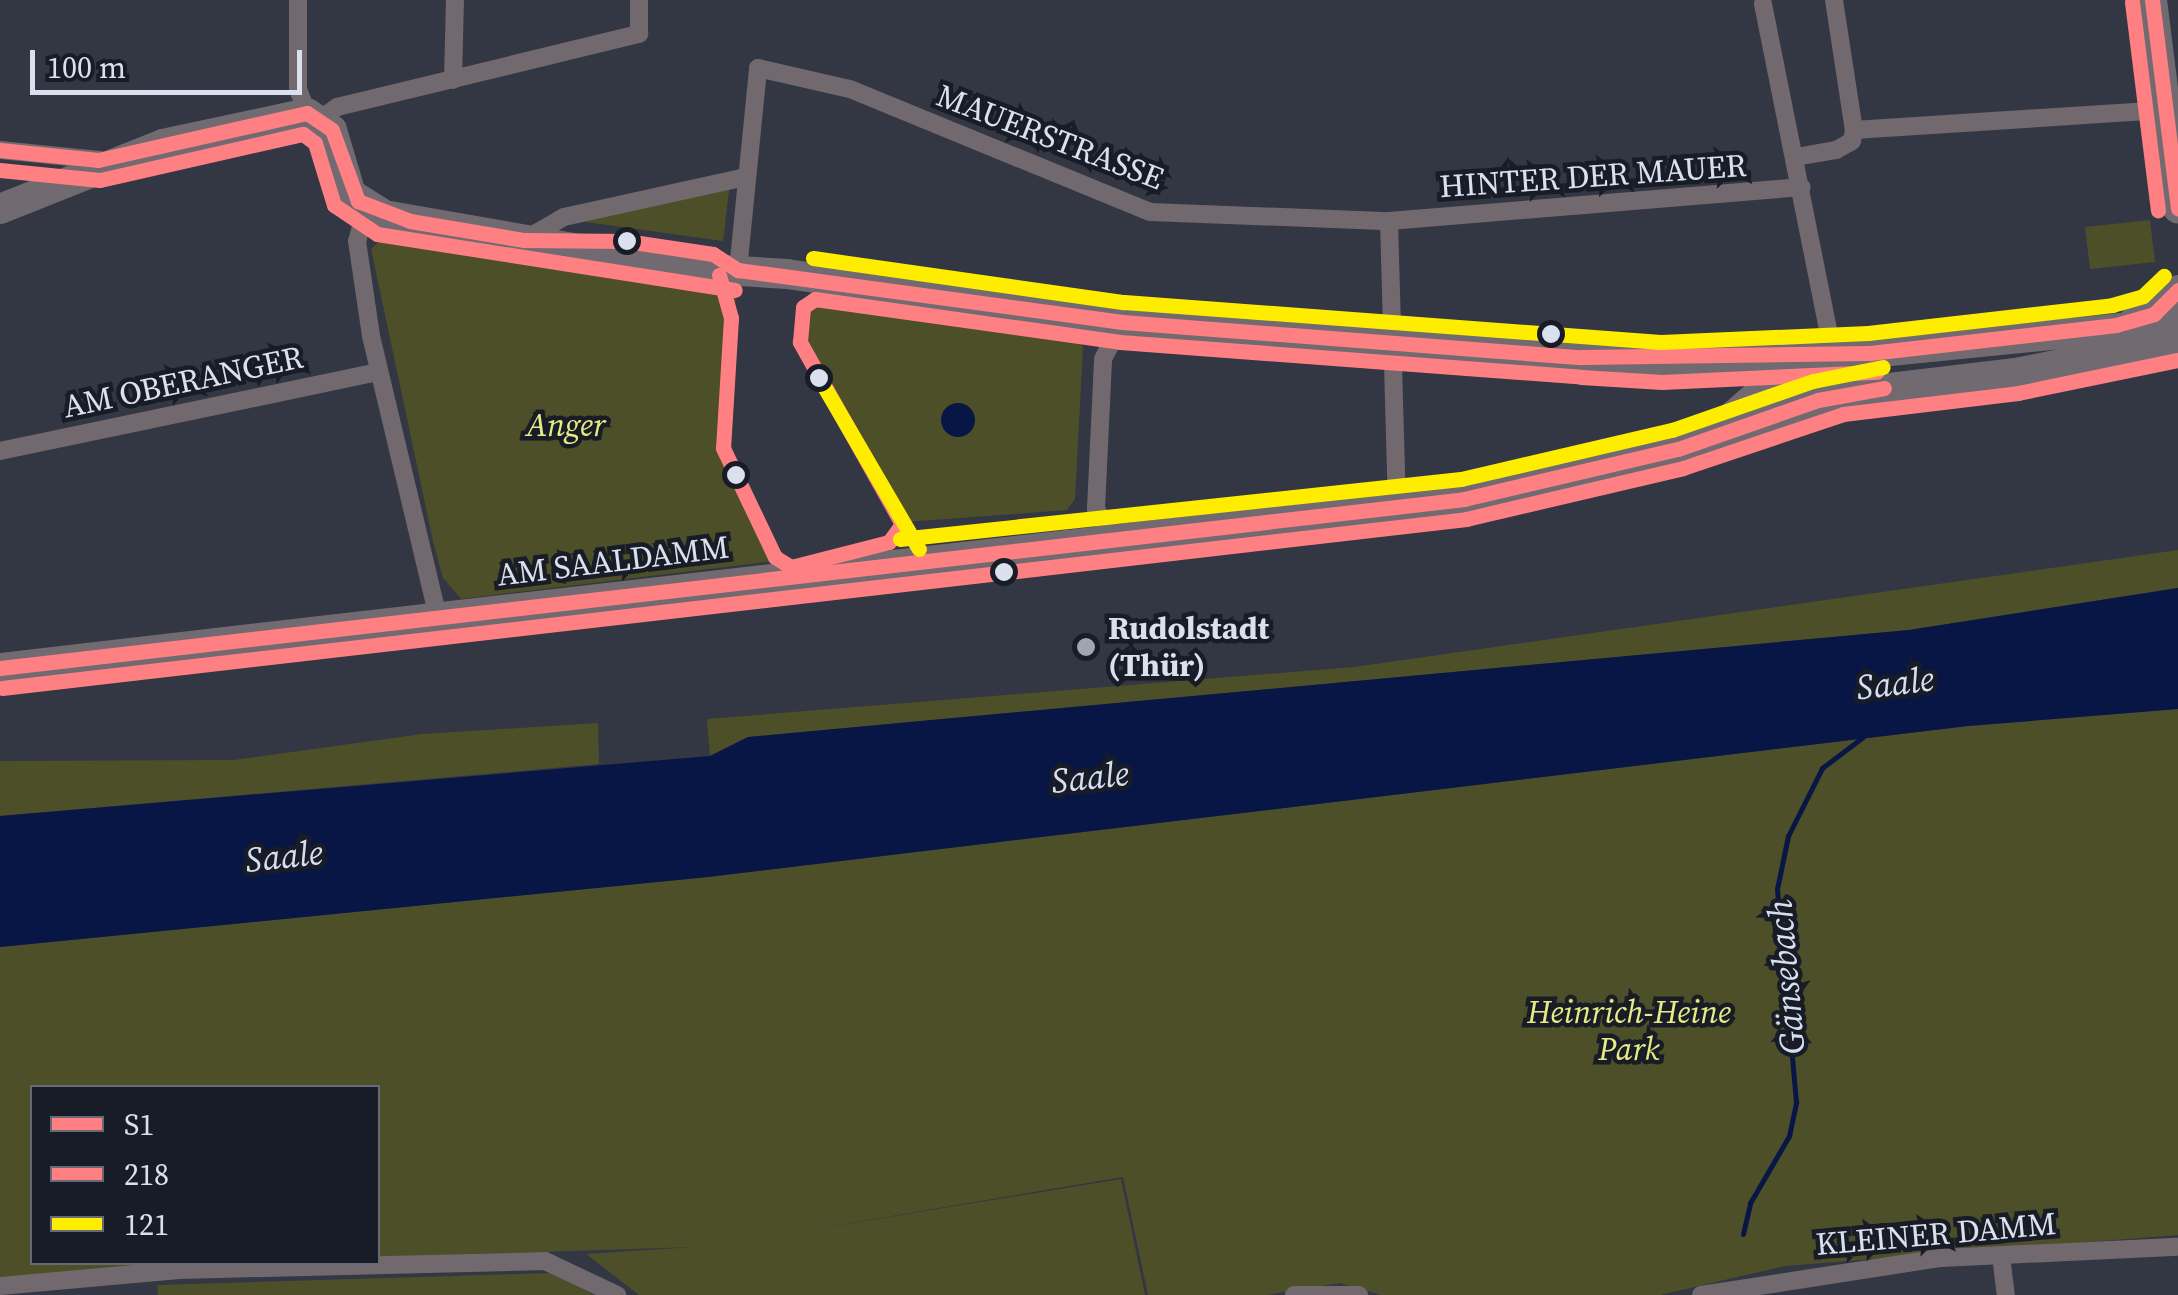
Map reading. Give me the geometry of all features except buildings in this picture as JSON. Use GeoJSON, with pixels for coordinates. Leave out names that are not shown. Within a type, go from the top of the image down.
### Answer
{"type":"FeatureCollection","features":[{"type":"Feature","properties":{"kind":"main road"},"geometry":{"type":"LineString","coordinates":[[2152,0],[2164,110],[2174,147],[2178,208]]}},
{"type":"Feature","properties":{"kind":"main road"},"geometry":{"type":"LineString","coordinates":[[0,208],[126,156],[314,116],[351,194],[366,208],[524,240],[1122,322],[1395,337],[1662,362],[1870,353],[2178,322]]}},
{"type":"Feature","properties":{"kind":"main road"},"geometry":{"type":"LineString","coordinates":[[2116,326],[2154,314],[2178,290]]}},
{"type":"Feature","properties":{"kind":"main road","name":"AM SAALDAMM"},"geometry":{"type":"LineString","coordinates":[[0,668],[1112,537],[1397,508],[1714,432],[1839,394],[2016,373],[2178,340]]}},
{"type":"Feature","properties":{"kind":"main road","name":"AM SAALDAMM"},"geometry":{"type":"LineString","coordinates":[[1714,432],[1787,379],[1870,353]]}},
{"type":"Feature","properties":{"kind":"main road"},"geometry":{"type":"LineString","coordinates":[[1662,362],[1720,376],[1714,432]]}},
{"type":"Feature","properties":{"kind":"street"},"geometry":{"type":"LineString","coordinates":[[298,0],[298,89],[314,116],[337,107],[639,34],[638,0]]}},
{"type":"Feature","properties":{"kind":"street"},"geometry":{"type":"LineString","coordinates":[[453,80],[454,0]]}},
{"type":"Feature","properties":{"kind":"street"},"geometry":{"type":"LineString","coordinates":[[1796,157],[1836,150],[1852,141],[1854,130],[1834,0]]}},
{"type":"Feature","properties":{"kind":"street"},"geometry":{"type":"LineString","coordinates":[[1763,4],[1833,355]]}},
{"type":"Feature","properties":{"kind":"street","name":"MAUERSTRASSE"},"geometry":{"type":"LineString","coordinates":[[746,176],[758,68],[850,89],[1150,212],[1389,221]]}},
{"type":"Feature","properties":{"kind":"street"},"geometry":{"type":"LineString","coordinates":[[1854,130],[2164,110]]}},
{"type":"Feature","properties":{"kind":"street"},"geometry":{"type":"LineString","coordinates":[[0,150],[78,161],[126,156]]}},
{"type":"Feature","properties":{"kind":"street"},"geometry":{"type":"LineString","coordinates":[[524,240],[564,217],[746,176],[738,270]]}},
{"type":"Feature","properties":{"kind":"street","name":"HINTER DER MAUER"},"geometry":{"type":"LineString","coordinates":[[1389,221],[1802,186]]}},
{"type":"Feature","properties":{"kind":"street"},"geometry":{"type":"LineString","coordinates":[[366,208],[356,241],[378,372],[438,617]]}},
{"type":"Feature","properties":{"kind":"street"},"geometry":{"type":"LineString","coordinates":[[1389,221],[1397,508]]}},
{"type":"Feature","properties":{"kind":"street"},"geometry":{"type":"LineString","coordinates":[[1112,537],[1096,509],[1103,359],[1122,322]]}},
{"type":"Feature","properties":{"kind":"street","name":"AM OBERANGER"},"geometry":{"type":"LineString","coordinates":[[0,452],[378,372]]}},
{"type":"Feature","properties":{"kind":"street","name":"KLEINER DAMM"},"geometry":{"type":"LineString","coordinates":[[1701,1295],[2001,1256],[2178,1246]]}},
{"type":"Feature","properties":{"kind":"street"},"geometry":{"type":"LineString","coordinates":[[2001,1256],[2006,1295]]}},
{"type":"Feature","properties":{"kind":"street"},"geometry":{"type":"LineString","coordinates":[[0,1286],[179,1270],[545,1261],[617,1295]]}},
{"type":"Feature","properties":{"kind":"street"},"geometry":{"type":"LineString","coordinates":[[1294,1295],[1359,1295]]}},
{"type":"Feature","properties":{"kind":"green space"},"geometry":{"type":"Polygon","coordinates":[[[730,183],[723,241],[571,220],[730,183]]]}},
{"type":"Feature","properties":{"kind":"green space"},"geometry":{"type":"Polygon","coordinates":[[[2150,220],[2155,262],[2090,269],[2085,227],[2150,220]]]}},
{"type":"Feature","properties":{"kind":"green space","name":"Anger"},"geometry":{"type":"Polygon","coordinates":[[[383,238],[737,288],[722,441],[726,471],[774,561],[461,599],[443,578],[433,541],[371,249],[383,238]]]}},
{"type":"Feature","properties":{"kind":"green space"},"geometry":{"type":"Polygon","coordinates":[[[825,302],[1075,336],[1083,347],[1075,499],[1067,510],[905,522],[800,337],[804,307],[825,302]]]}},
{"type":"Feature","properties":{"kind":"green space"},"geometry":{"type":"Polygon","coordinates":[[[2178,550],[2178,588],[1909,630],[748,737],[710,756],[707,719],[1354,667],[2178,550]]]}},
{"type":"Feature","properties":{"kind":"green space","name":"Heinrich-Heine Park"},"geometry":{"type":"Polygon","coordinates":[[[2178,709],[2178,1235],[1785,1266],[1660,1295],[1381,1295],[1340,1283],[1267,1295],[1148,1295],[1123,1177],[779,1235],[1121,1179],[1145,1295],[639,1295],[586,1254],[694,1247],[380,1257],[380,1085],[30,1085],[30,1265],[204,1265],[0,1278],[0,947],[708,877],[1968,726],[2178,709]]]}},
{"type":"Feature","properties":{"kind":"green space"},"geometry":{"type":"Polygon","coordinates":[[[598,723],[599,764],[0,816],[0,761],[234,760],[422,734],[598,723]]]}},
{"type":"Feature","properties":{"kind":"green space"},"geometry":{"type":"Polygon","coordinates":[[[552,1273],[594,1295],[158,1295],[157,1285],[552,1273]]]}},
{"type":"Feature","properties":{"kind":"water"},"geometry":{"type":"Polygon","coordinates":[[[958,403],[970,408],[975,420],[970,432],[958,437],[946,432],[941,420],[946,408],[958,403]]]}},
{"type":"Feature","properties":{"kind":"water","name":"Saale"},"geometry":{"type":"Polygon","coordinates":[[[2178,588],[2178,709],[1968,726],[708,877],[0,947],[0,816],[710,756],[748,737],[1909,630],[2178,588]]]}},
{"type":"Feature","properties":{"kind":"waterway","name":"Gänsebach"},"geometry":{"type":"LineString","coordinates":[[1743,1234],[1750,1203],[1789,1136],[1796,1102],[1777,889],[1788,836],[1822,768],[1863,737]]}},
{"type":"Feature","properties":{"kind":"transit line","name":"S1"},"geometry":{"type":"LineString","coordinates":[[2152,0],[2178,208]]}},
{"type":"Feature","properties":{"kind":"transit line","name":"218"},"geometry":{"type":"LineString","coordinates":[[2132,2],[2158,210]]}},
{"type":"Feature","properties":{"kind":"transit line","name":"S1"},"geometry":{"type":"LineString","coordinates":[[0,150],[98,160],[307,113],[332,130],[358,201],[410,221],[524,240],[626,241],[713,254],[738,270],[1122,322],[1582,357],[1870,353],[2116,325],[2154,314],[2178,290]]}},
{"type":"Feature","properties":{"kind":"transit line","name":"218"},"geometry":{"type":"LineString","coordinates":[[0,170],[100,180],[303,134],[315,143],[334,205],[377,234],[735,290]]}},
{"type":"Feature","properties":{"kind":"transit line","name":"121"},"geometry":{"type":"LineString","coordinates":[[813,258],[1124,302],[1661,342],[1868,333],[2112,305],[2143,296],[2164,276]]}},
{"type":"Feature","properties":{"kind":"transit line","name":"218"},"geometry":{"type":"LineString","coordinates":[[719,275],[731,318],[723,448],[775,557],[791,567],[889,542],[902,524],[800,342],[803,307],[815,299],[1120,342],[1581,377],[1662,382],[1877,372]]}},
{"type":"Feature","properties":{"kind":"transit line","name":"218"},"geometry":{"type":"LineString","coordinates":[[2,688],[1466,519],[1683,468],[1843,414],[2018,393],[2178,360]]}},
{"type":"Feature","properties":{"kind":"transit line","name":"121"},"geometry":{"type":"LineString","coordinates":[[900,539],[1461,479],[1672,430],[1813,381],[1883,367]]}},
{"type":"Feature","properties":{"kind":"transit line","name":"121"},"geometry":{"type":"LineString","coordinates":[[819,378],[919,549]]}},
{"type":"Feature","properties":{"kind":"transit line","name":"S1"},"geometry":{"type":"LineString","coordinates":[[0,668],[1464,499],[1678,449],[1818,400],[1884,388]]}},
{"type":"Feature","properties":{"kind":"place","name":"Rudolstadt (Thür)"},"geometry":{"type":"Point","coordinates":[1086,647]}}]}
